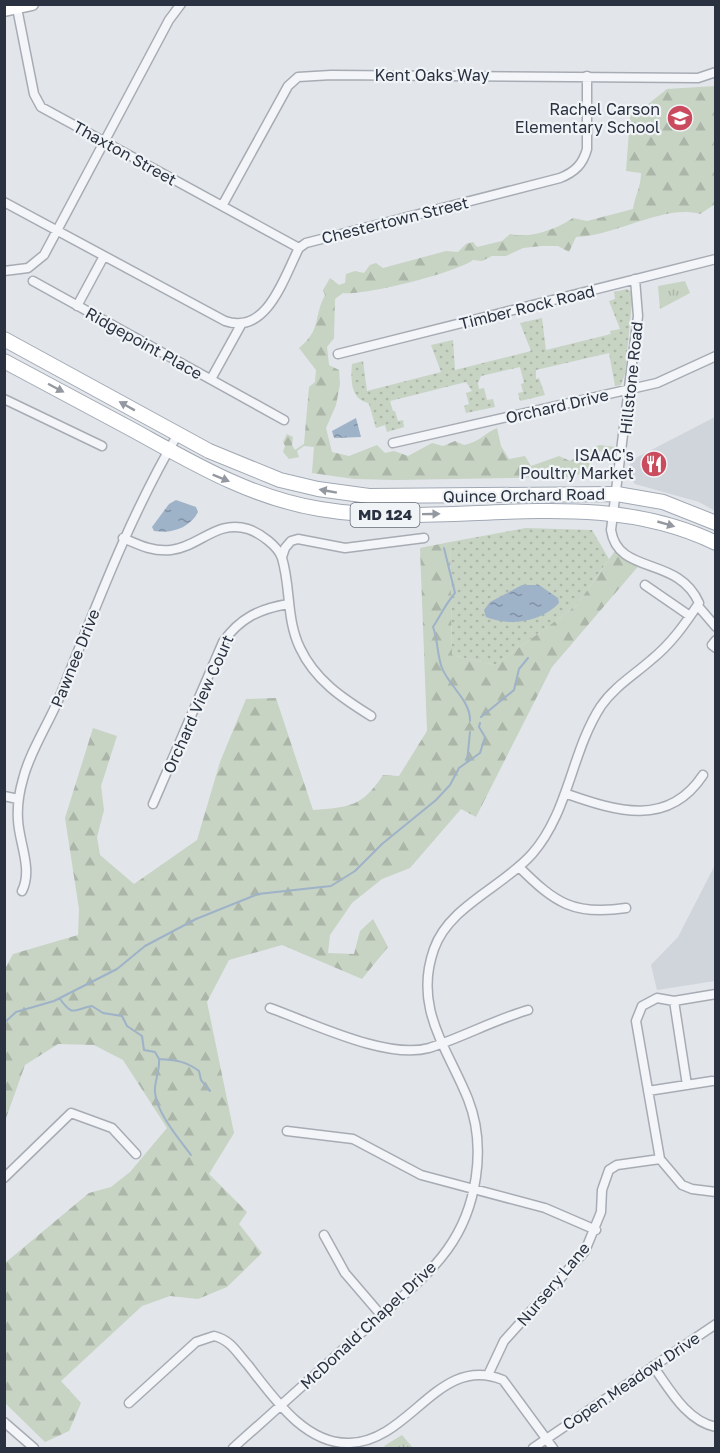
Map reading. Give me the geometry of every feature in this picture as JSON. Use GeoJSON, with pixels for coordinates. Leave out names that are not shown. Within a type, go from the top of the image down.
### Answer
{"type":"FeatureCollection","features":[{"type":"Feature","properties":{"kind":"main road","name":"Quince Orchard Road"},"geometry":{"type":"LineString","coordinates":[[4,339],[219,456],[280,480],[346,494],[394,497],[617,494],[663,502],[716,523]]}},
{"type":"Feature","properties":{"kind":"main road","name":"Quince Orchard Road"},"geometry":{"type":"LineString","coordinates":[[4,361],[211,474],[264,495],[344,512],[390,515],[578,510],[614,513],[669,525],[716,543]]}},
{"type":"Feature","properties":{"kind":"street"},"geometry":{"type":"LineString","coordinates":[[4,10],[32,4]]}},
{"type":"Feature","properties":{"kind":"street"},"geometry":{"type":"LineString","coordinates":[[4,271],[23,270],[36,264],[57,230],[169,20],[181,4]]}},
{"type":"Feature","properties":{"kind":"street","name":"Thaxton Street"},"geometry":{"type":"LineString","coordinates":[[17,8],[37,101],[47,111],[299,249]]}},
{"type":"Feature","properties":{"kind":"street","name":"Kent Oaks Way"},"geometry":{"type":"LineString","coordinates":[[222,206],[288,86],[298,77],[308,75],[698,78],[716,72]]}},
{"type":"Feature","properties":{"kind":"street","name":"Chestertown Street"},"geometry":{"type":"LineString","coordinates":[[242,323],[256,319],[268,307],[299,249],[319,238],[568,175],[579,166],[586,149],[587,76]]}},
{"type":"Feature","properties":{"kind":"street"},"geometry":{"type":"LineString","coordinates":[[4,202],[225,321],[242,323]]}},
{"type":"Feature","properties":{"kind":"street","name":"Ridgepoint Place"},"geometry":{"type":"LineString","coordinates":[[77,306],[104,256]]}},
{"type":"Feature","properties":{"kind":"street","name":"Timber Rock Road"},"geometry":{"type":"LineString","coordinates":[[338,354],[716,259]]}},
{"type":"Feature","properties":{"kind":"street","name":"Hillstone Road"},"geometry":{"type":"LineString","coordinates":[[614,513],[639,307],[635,279]]}},
{"type":"Feature","properties":{"kind":"street","name":"Ridgepoint Place"},"geometry":{"type":"LineString","coordinates":[[33,281],[284,420]]}},
{"type":"Feature","properties":{"kind":"street","name":"Ridgepoint Place"},"geometry":{"type":"LineString","coordinates":[[211,380],[242,323]]}},
{"type":"Feature","properties":{"kind":"street","name":"Orchard Drive"},"geometry":{"type":"LineString","coordinates":[[393,443],[630,390],[667,380],[716,356]]}},
{"type":"Feature","properties":{"kind":"street"},"geometry":{"type":"LineString","coordinates":[[4,399],[102,446]]}},
{"type":"Feature","properties":{"kind":"street","name":"Pawnee Drive"},"geometry":{"type":"LineString","coordinates":[[22,891],[27,881],[19,832],[18,799],[23,776],[49,724],[123,538],[178,434]]}},
{"type":"Feature","properties":{"kind":"street"},"geometry":{"type":"LineString","coordinates":[[614,513],[611,530],[617,548],[625,556],[671,573],[694,593],[698,606],[716,627]]}},
{"type":"Feature","properties":{"kind":"street"},"geometry":{"type":"LineString","coordinates":[[123,538],[151,550],[170,550],[188,545],[214,530],[231,527],[248,529],[260,536],[282,557],[288,604],[299,647],[319,678],[345,700],[371,716]]}},
{"type":"Feature","properties":{"kind":"street"},"geometry":{"type":"LineString","coordinates":[[282,557],[291,541],[298,539],[345,548],[424,538]]}},
{"type":"Feature","properties":{"kind":"street"},"geometry":{"type":"LineString","coordinates":[[645,585],[690,616]]}},
{"type":"Feature","properties":{"kind":"street","name":"Orchard View Court"},"geometry":{"type":"LineString","coordinates":[[153,804],[223,642],[240,621],[254,612],[288,604]]}},
{"type":"Feature","properties":{"kind":"street","name":"McDonald Chapel Drive"},"geometry":{"type":"LineString","coordinates":[[233,1449],[381,1315],[448,1249],[466,1215],[474,1189],[478,1154],[475,1121],[468,1100],[441,1043],[426,995],[427,971],[435,946],[453,919],[519,867],[548,832],[567,794],[589,731],[603,703],[629,676],[670,643],[698,606]]}},
{"type":"Feature","properties":{"kind":"street"},"geometry":{"type":"LineString","coordinates":[[716,640],[712,645],[716,648]]}},
{"type":"Feature","properties":{"kind":"street"},"geometry":{"type":"LineString","coordinates":[[567,794],[620,811],[642,811],[681,799],[693,790],[703,775]]}},
{"type":"Feature","properties":{"kind":"street"},"geometry":{"type":"LineString","coordinates":[[4,796],[18,799]]}},
{"type":"Feature","properties":{"kind":"street"},"geometry":{"type":"LineString","coordinates":[[519,867],[544,892],[572,908],[589,912],[626,908]]}},
{"type":"Feature","properties":{"kind":"street"},"geometry":{"type":"LineString","coordinates":[[716,994],[674,1001],[664,998],[649,1002],[642,1006],[636,1021],[660,1159],[682,1185],[692,1189],[716,1192]]}},
{"type":"Feature","properties":{"kind":"street"},"geometry":{"type":"LineString","coordinates":[[674,1001],[687,1085]]}},
{"type":"Feature","properties":{"kind":"street"},"geometry":{"type":"LineString","coordinates":[[270,1008],[389,1049],[418,1050],[528,1010]]}},
{"type":"Feature","properties":{"kind":"street"},"geometry":{"type":"LineString","coordinates":[[648,1091],[712,1081]]}},
{"type":"Feature","properties":{"kind":"street"},"geometry":{"type":"LineString","coordinates":[[4,1178],[71,1113],[112,1128],[136,1154]]}},
{"type":"Feature","properties":{"kind":"street"},"geometry":{"type":"LineString","coordinates":[[287,1131],[353,1139],[421,1175],[545,1208],[596,1230]]}},
{"type":"Feature","properties":{"kind":"street","name":"Nursery Lane"},"geometry":{"type":"LineString","coordinates":[[488,1375],[504,1341],[585,1251],[596,1230],[601,1212],[602,1190],[609,1170],[617,1165],[660,1159]]}},
{"type":"Feature","properties":{"kind":"street"},"geometry":{"type":"LineString","coordinates":[[324,1235],[345,1273],[381,1315]]}},
{"type":"Feature","properties":{"kind":"street","name":"Copen Meadow Drive"},"geometry":{"type":"LineString","coordinates":[[533,1449],[716,1324]]}},
{"type":"Feature","properties":{"kind":"street"},"geometry":{"type":"LineString","coordinates":[[129,1403],[196,1342],[214,1336],[230,1343],[281,1405],[323,1444],[364,1442],[391,1430],[441,1388],[460,1376],[472,1373],[503,1380],[553,1449]]}},
{"type":"Feature","properties":{"kind":"street"},"geometry":{"type":"LineString","coordinates":[[653,1366],[693,1417],[716,1426]]}},
{"type":"Feature","properties":{"kind":"street"},"geometry":{"type":"LineString","coordinates":[[4,1422],[34,1449]]}},
{"type":"Feature","properties":{"kind":"shaded area"},"geometry":{"type":"Polygon","coordinates":[[[715,417],[715,511],[699,502],[635,484],[629,477],[630,461],[715,417]]]}},
{"type":"Feature","properties":{"kind":"shaded area"},"geometry":{"type":"Polygon","coordinates":[[[715,865],[715,981],[657,990],[651,965],[678,937],[715,865]]]}},
{"type":"Feature","properties":{"kind":"green space"},"geometry":{"type":"Polygon","coordinates":[[[715,86],[715,204],[700,214],[670,213],[591,236],[576,237],[569,252],[558,246],[523,248],[506,256],[492,256],[482,261],[473,260],[448,271],[409,282],[370,291],[343,293],[335,299],[334,338],[327,347],[329,365],[339,370],[340,384],[336,405],[326,428],[332,452],[349,456],[377,445],[385,453],[394,451],[408,456],[432,443],[443,446],[455,441],[464,445],[478,440],[497,428],[501,446],[509,459],[525,456],[531,466],[559,456],[570,461],[599,445],[616,447],[615,453],[599,451],[590,460],[588,472],[568,477],[354,479],[312,473],[314,447],[304,446],[297,451],[299,457],[289,459],[283,452],[285,446],[283,442],[287,434],[293,437],[292,445],[295,450],[304,444],[309,387],[315,382],[316,370],[299,348],[314,329],[325,295],[323,290],[330,278],[339,285],[345,283],[346,274],[355,271],[364,273],[370,265],[376,263],[383,268],[446,251],[458,252],[466,244],[473,242],[477,247],[502,241],[510,234],[526,235],[543,232],[573,218],[587,221],[633,209],[641,173],[626,171],[631,105],[647,105],[667,89],[715,86]]]}},
{"type":"Feature","properties":{"kind":"green space"},"geometry":{"type":"Polygon","coordinates":[[[685,281],[690,293],[660,309],[658,286],[685,281]]]}},
{"type":"Feature","properties":{"kind":"green space"},"geometry":{"type":"Polygon","coordinates":[[[627,289],[632,292],[632,302],[625,374],[621,385],[615,386],[609,353],[536,370],[536,379],[539,378],[545,395],[520,401],[518,393],[523,392],[521,384],[524,383],[520,367],[481,376],[478,383],[479,389],[484,388],[487,400],[493,399],[495,407],[466,413],[464,406],[469,404],[466,393],[472,391],[466,382],[390,401],[398,421],[403,420],[404,427],[387,432],[385,425],[376,428],[369,404],[357,397],[353,388],[352,364],[363,361],[367,391],[441,372],[431,345],[453,340],[455,370],[531,351],[520,323],[542,318],[546,350],[611,334],[610,331],[620,329],[609,301],[615,299],[614,292],[627,289]]]}},
{"type":"Feature","properties":{"kind":"green space"},"geometry":{"type":"Polygon","coordinates":[[[526,528],[592,530],[609,559],[576,606],[495,665],[452,655],[450,542],[526,528]]]}},
{"type":"Feature","properties":{"kind":"green space"},"geometry":{"type":"Polygon","coordinates":[[[450,542],[452,655],[495,665],[576,606],[617,548],[641,563],[552,667],[476,817],[461,809],[410,868],[382,879],[352,903],[330,935],[328,953],[354,954],[360,931],[373,919],[388,947],[362,979],[282,945],[229,960],[207,1002],[234,1133],[209,1174],[247,1212],[239,1224],[262,1253],[227,1287],[198,1299],[170,1296],[142,1306],[61,1381],[81,1403],[69,1431],[45,1442],[5,1403],[5,1263],[89,1193],[111,1187],[130,1172],[167,1128],[123,1060],[94,1045],[58,1044],[25,1065],[5,1121],[5,969],[13,954],[78,935],[79,909],[65,818],[93,728],[117,736],[101,786],[104,810],[97,837],[100,855],[134,884],[197,840],[220,762],[246,699],[276,698],[313,810],[337,808],[354,803],[368,794],[383,775],[399,776],[427,731],[420,548],[450,542]]]}},
{"type":"Feature","properties":{"kind":"green space"},"geometry":{"type":"Polygon","coordinates":[[[402,1435],[413,1448],[384,1446],[402,1435]]]}},
{"type":"Feature","properties":{"kind":"water"},"geometry":{"type":"Polygon","coordinates":[[[356,418],[361,437],[334,438],[332,431],[356,418]]]}},
{"type":"Feature","properties":{"kind":"water"},"geometry":{"type":"Polygon","coordinates":[[[176,500],[196,507],[198,512],[195,518],[185,526],[173,531],[154,531],[152,527],[169,504],[176,500]]]}},
{"type":"Feature","properties":{"kind":"water"},"geometry":{"type":"Polygon","coordinates":[[[522,585],[539,585],[558,598],[559,603],[543,615],[525,621],[505,622],[486,617],[484,610],[490,602],[522,585]]]}},
{"type":"Feature","properties":{"kind":"waterway"},"geometry":{"type":"LineString","coordinates":[[444,548],[455,593],[433,627],[442,668],[467,707],[470,721]]}},
{"type":"Feature","properties":{"kind":"waterway"},"geometry":{"type":"LineString","coordinates":[[481,717],[514,690],[519,669],[528,658]]}},
{"type":"Feature","properties":{"kind":"waterway"},"geometry":{"type":"LineString","coordinates":[[4,1023],[16,1012],[54,1001],[117,969],[145,946],[196,919],[258,894],[331,886],[355,871],[382,844],[436,800],[450,785],[459,768],[480,753],[485,737],[479,727],[480,723]]}},
{"type":"Feature","properties":{"kind":"waterway"},"geometry":{"type":"LineString","coordinates":[[467,762],[470,732]]}},
{"type":"Feature","properties":{"kind":"waterway"},"geometry":{"type":"LineString","coordinates":[[60,999],[68,1009],[74,1011],[92,1006],[103,1013],[122,1016],[127,1026],[142,1036],[144,1050],[155,1052],[159,1059],[190,1065],[199,1071],[201,1080],[210,1091]]}},
{"type":"Feature","properties":{"kind":"waterway"},"geometry":{"type":"LineString","coordinates":[[159,1059],[155,1088],[156,1100],[169,1125],[191,1155]]}},
{"type":"Feature","properties":{"kind":"place","name":"Rachel Carson Elementary School"},"geometry":{"type":"Point","coordinates":[680,118]}},
{"type":"Feature","properties":{"kind":"place","name":"ISAAC's Poultry Market"},"geometry":{"type":"Point","coordinates":[654,464]}}]}
